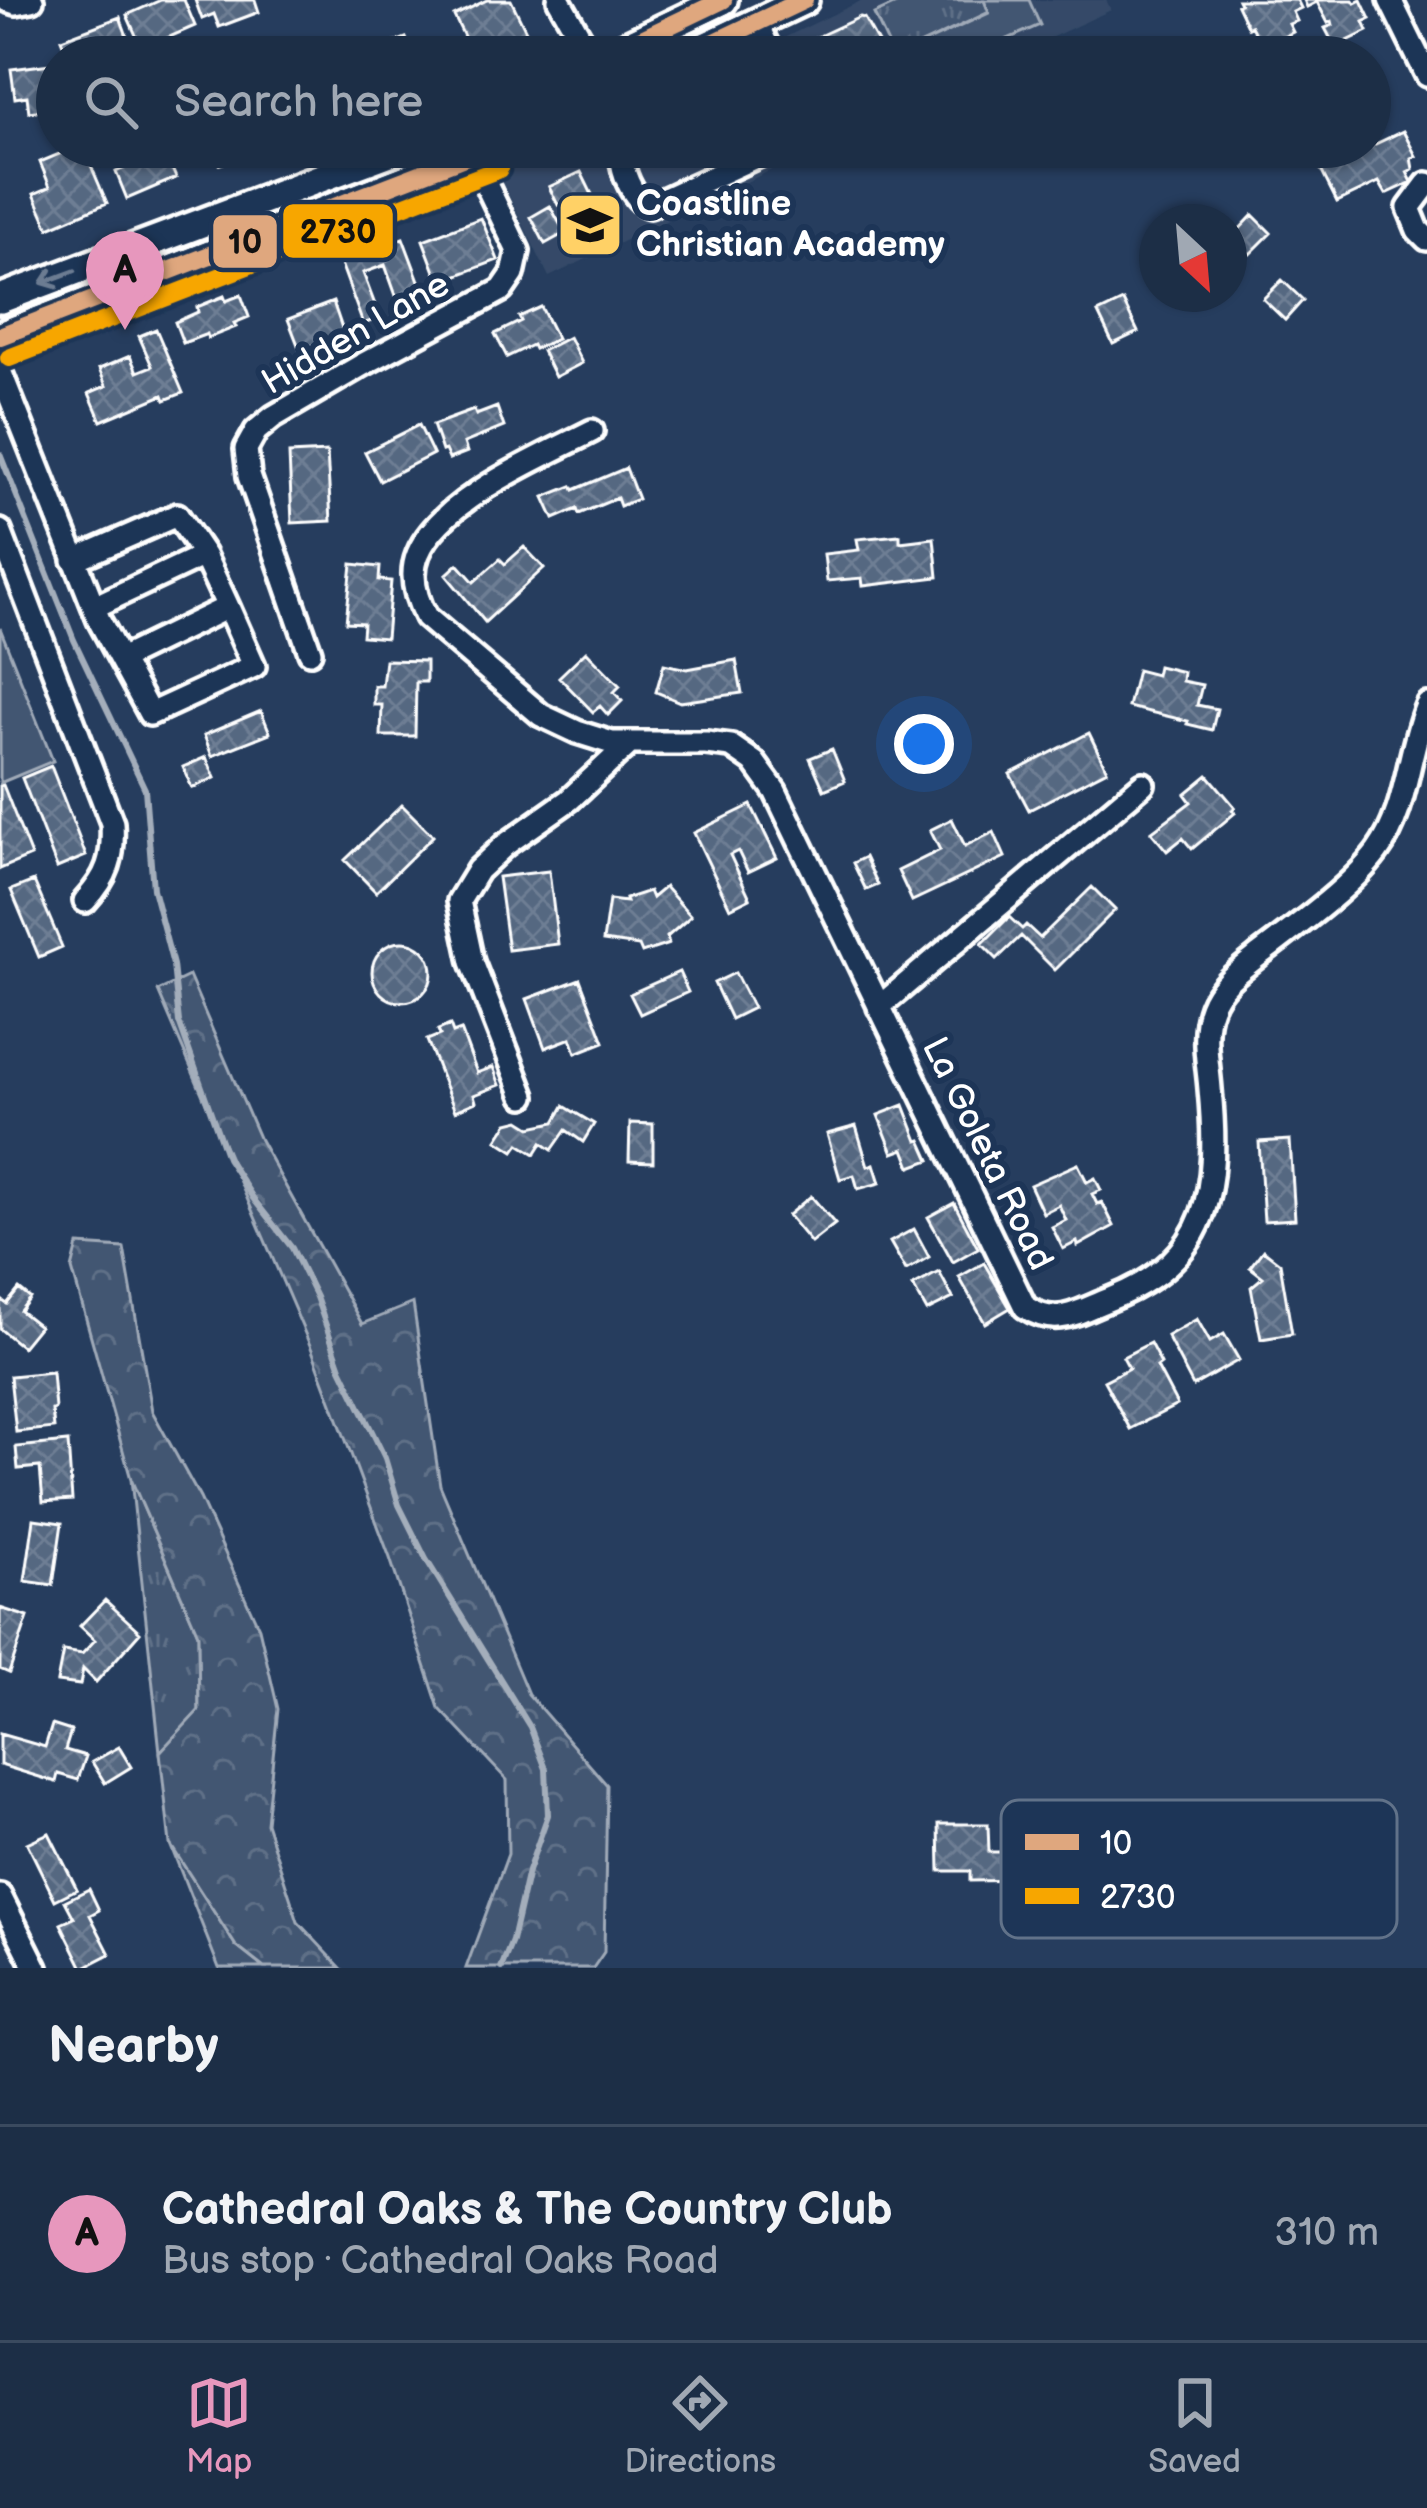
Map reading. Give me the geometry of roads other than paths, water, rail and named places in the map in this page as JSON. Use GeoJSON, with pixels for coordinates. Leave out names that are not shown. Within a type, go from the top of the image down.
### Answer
{"type":"FeatureCollection","features":[{"type":"Feature","properties":{"kind":"main road"},"geometry":{"type":"LineString","coordinates":[[648,36],[723,0]]}},
{"type":"Feature","properties":{"kind":"main road"},"geometry":{"type":"LineString","coordinates":[[727,36],[803,0]]}},
{"type":"Feature","properties":{"kind":"main road"},"geometry":{"type":"LineString","coordinates":[[0,298],[347,168]]}},
{"type":"Feature","properties":{"kind":"main road"},"geometry":{"type":"LineString","coordinates":[[0,336],[437,168]]}},
{"type":"Feature","properties":{"kind":"street"},"geometry":{"type":"LineString","coordinates":[[8,0],[32,0]]}},
{"type":"Feature","properties":{"kind":"street"},"geometry":{"type":"LineString","coordinates":[[559,0],[579,36]]}},
{"type":"Feature","properties":{"kind":"street"},"geometry":{"type":"LineString","coordinates":[[1390,0],[1427,75]]}},
{"type":"Feature","properties":{"kind":"street"},"geometry":{"type":"LineString","coordinates":[[756,22],[762,36]]}},
{"type":"Feature","properties":{"kind":"street","name":"Hidden Lane"},"geometry":{"type":"LineString","coordinates":[[310,652],[249,476],[246,449],[256,431],[273,417],[502,290],[513,274],[518,251],[487,168]]}},
{"type":"Feature","properties":{"kind":"street"},"geometry":{"type":"LineString","coordinates":[[623,168],[637,198],[650,206],[732,168]]}},
{"type":"Feature","properties":{"kind":"street"},"geometry":{"type":"LineString","coordinates":[[1427,184],[1409,208],[1427,239]]}},
{"type":"Feature","properties":{"kind":"street"},"geometry":{"type":"LineString","coordinates":[[0,371],[74,560],[94,607],[150,714],[254,666],[204,555],[177,515],[74,560]]}},
{"type":"Feature","properties":{"kind":"street","name":"La Goleta Road"},"geometry":{"type":"LineString","coordinates":[[592,431],[496,480],[436,527],[418,554],[413,577],[416,598],[426,617],[541,715],[612,742],[730,746],[754,763],[775,791],[1024,1307],[1039,1316],[1060,1319],[1128,1292],[1159,1273],[1198,1226],[1209,1198],[1212,1115],[1205,1035],[1211,1007],[1226,982],[1359,873],[1380,848],[1395,819],[1427,705]]}},
{"type":"Feature","properties":{"kind":"street"},"geometry":{"type":"LineString","coordinates":[[0,531],[112,823],[113,844],[104,879],[85,901]]}},
{"type":"Feature","properties":{"kind":"street"},"geometry":{"type":"LineString","coordinates":[[94,607],[204,555]]}},
{"type":"Feature","properties":{"kind":"street"},"geometry":{"type":"LineString","coordinates":[[121,659],[228,607]]}},
{"type":"Feature","properties":{"kind":"street"},"geometry":{"type":"LineString","coordinates":[[524,1096],[472,962],[459,901],[478,870],[569,800],[630,742]]}},
{"type":"Feature","properties":{"kind":"street","name":"La Goleta Road"},"geometry":{"type":"LineString","coordinates":[[879,1007],[1143,784]]}},
{"type":"Feature","properties":{"kind":"street"},"geometry":{"type":"LineString","coordinates":[[0,1896],[35,1968]]}},
{"type":"Feature","properties":{"kind":"waterway"},"geometry":{"type":"LineString","coordinates":[[0,454],[74,640],[145,789],[153,889],[173,965],[179,1022],[227,1158],[292,1248],[316,1297],[341,1368],[385,1458],[399,1505],[426,1559],[530,1727],[546,1769],[548,1815],[501,1968]]}},
{"type":"Feature","properties":{"kind":"place","name":"Coastline Christian Academy"},"geometry":{"type":"Point","coordinates":[590,225]}},
{"type":"Feature","properties":{"kind":"place","name":"Cathedral Oaks & The Country Club"},"geometry":{"type":"Point","coordinates":[125,330]}}]}
